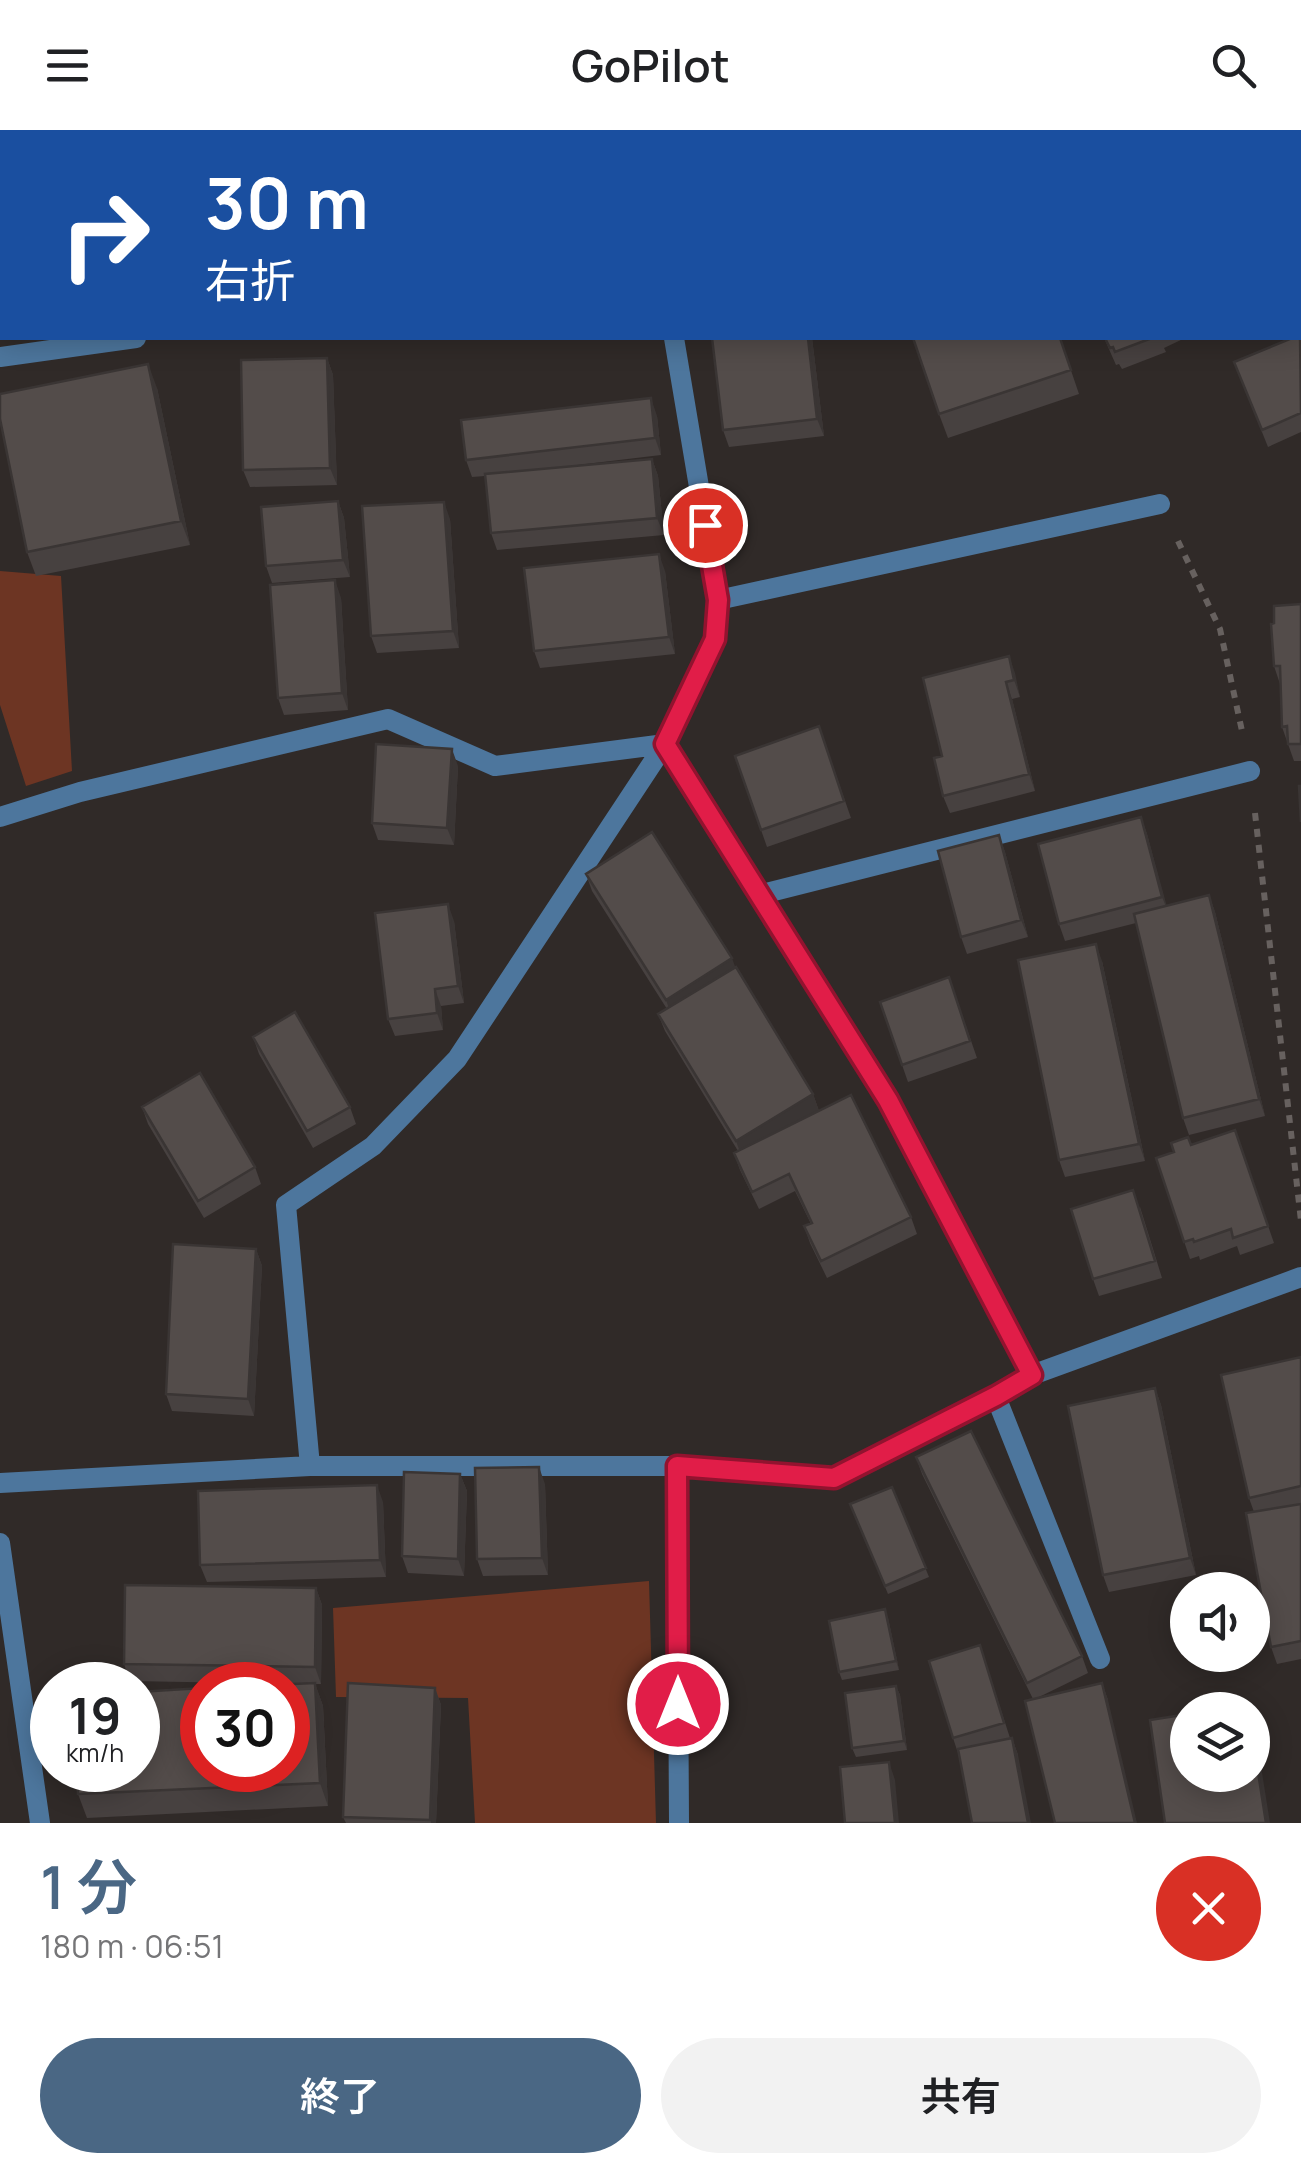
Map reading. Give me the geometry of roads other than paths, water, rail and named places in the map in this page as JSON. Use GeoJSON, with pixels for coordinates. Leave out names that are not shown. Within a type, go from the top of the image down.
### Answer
{"type":"FeatureCollection","features":[{"type":"Feature","properties":{"kind":"street"},"geometry":{"type":"LineString","coordinates":[[0,357],[122,340]]}},
{"type":"Feature","properties":{"kind":"street"},"geometry":{"type":"LineString","coordinates":[[310,1466],[286,1205],[374,1146],[457,1059],[665,744],[715,639],[718,600],[674,340]]}},
{"type":"Feature","properties":{"kind":"street"},"geometry":{"type":"LineString","coordinates":[[718,600],[1160,504]]}},
{"type":"Feature","properties":{"kind":"street"},"geometry":{"type":"LineString","coordinates":[[0,817],[80,792],[388,720],[494,766],[665,744]]}},
{"type":"Feature","properties":{"kind":"street"},"geometry":{"type":"LineString","coordinates":[[665,744],[888,1100],[1032,1375]]}},
{"type":"Feature","properties":{"kind":"street"},"geometry":{"type":"LineString","coordinates":[[762,894],[1250,770]]}},
{"type":"Feature","properties":{"kind":"street"},"geometry":{"type":"LineString","coordinates":[[0,1483],[310,1466],[677,1466],[834,1478],[1032,1375],[1301,1278]]}},
{"type":"Feature","properties":{"kind":"street"},"geometry":{"type":"LineString","coordinates":[[996,1396],[1100,1658]]}},
{"type":"Feature","properties":{"kind":"street"},"geometry":{"type":"LineString","coordinates":[[677,1466],[679,1823]]}},
{"type":"Feature","properties":{"kind":"street"},"geometry":{"type":"LineString","coordinates":[[0,1544],[40,1823]]}}]}
